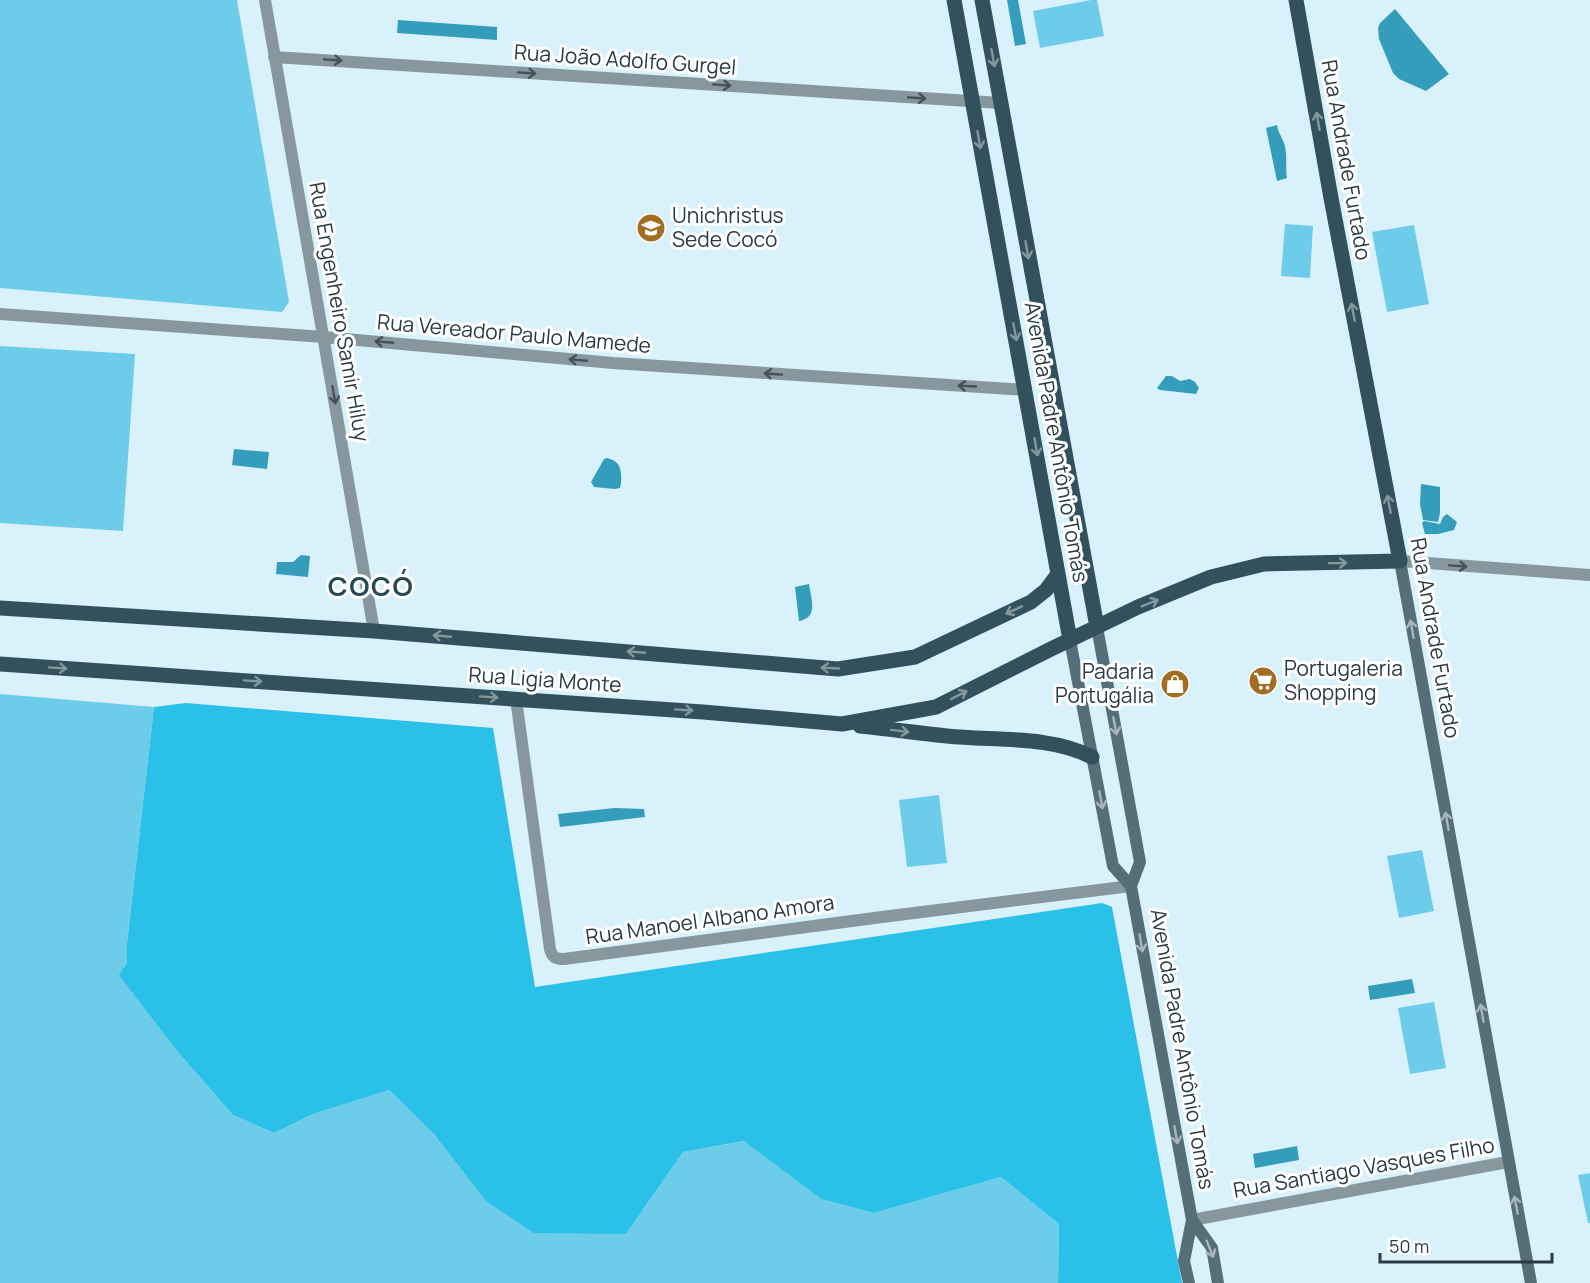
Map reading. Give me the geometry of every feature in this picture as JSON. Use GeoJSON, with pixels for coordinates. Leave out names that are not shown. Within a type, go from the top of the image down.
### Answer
{"type":"FeatureCollection","features":[{"type":"Feature","properties":{"kind":"main road","name":"Avenida Padre Antônio Tomás"},"geometry":{"type":"LineString","coordinates":[[954,0],[1070,640]]}},
{"type":"Feature","properties":{"kind":"main road","name":"Avenida Padre Antônio Tomás"},"geometry":{"type":"LineString","coordinates":[[982,0],[1097,627]]}},
{"type":"Feature","properties":{"kind":"main road","name":"Rua Andrade Furtado"},"geometry":{"type":"LineString","coordinates":[[1296,0],[1400,561]]}},
{"type":"Feature","properties":{"kind":"main road","name":"Rua Ligia Monte"},"geometry":{"type":"LineString","coordinates":[[0,664],[703,712],[842,724],[936,707],[1097,627],[1211,577],[1264,564],[1400,561]]}},
{"type":"Feature","properties":{"kind":"main road","name":"Rua Ligia Monte"},"geometry":{"type":"LineString","coordinates":[[0,608],[374,631],[838,669],[915,657],[1032,602],[1046,590],[1058,574]]}},
{"type":"Feature","properties":{"kind":"main road"},"geometry":{"type":"LineString","coordinates":[[842,724],[948,736],[1011,739],[1065,747],[1092,757]]}},
{"type":"Feature","properties":{"kind":"street","name":"Rua Engenheiro Samir Hiluy"},"geometry":{"type":"LineString","coordinates":[[265,0],[374,631]]}},
{"type":"Feature","properties":{"kind":"street","name":"Rua João Adolfo Gurgel"},"geometry":{"type":"LineString","coordinates":[[274,57],[1001,103]]}},
{"type":"Feature","properties":{"kind":"street","name":"Rua Vereador Paulo Mamede"},"geometry":{"type":"LineString","coordinates":[[0,314],[324,337],[624,364],[1026,390]]}},
{"type":"Feature","properties":{"kind":"street"},"geometry":{"type":"LineString","coordinates":[[1400,561],[1590,575]]}},
{"type":"Feature","properties":{"kind":"street","name":"Rua Andrade Furtado"},"geometry":{"type":"LineString","coordinates":[[1400,561],[1531,1283]]}},
{"type":"Feature","properties":{"kind":"street","name":"Avenida Padre Antônio Tomás"},"geometry":{"type":"LineString","coordinates":[[1097,627],[1140,862],[1131,885],[1192,1220],[1184,1261],[1189,1283]]}},
{"type":"Feature","properties":{"kind":"street","name":"Avenida Padre Antônio Tomás"},"geometry":{"type":"LineString","coordinates":[[1070,640],[1113,866],[1131,885]]}},
{"type":"Feature","properties":{"kind":"street","name":"Rua Manoel Albano Amora"},"geometry":{"type":"LineString","coordinates":[[516,699],[550,948],[556,959],[1131,885]]}},
{"type":"Feature","properties":{"kind":"street","name":"Rua Santiago Vasques Filho"},"geometry":{"type":"LineString","coordinates":[[1192,1220],[1508,1162]]}},
{"type":"Feature","properties":{"kind":"street","name":"Avenida Padre Antônio Tomás"},"geometry":{"type":"LineString","coordinates":[[1192,1220],[1212,1248],[1218,1283]]}},
{"type":"Feature","properties":{"kind":"shaded area"},"geometry":{"type":"Polygon","coordinates":[[[0,0],[237,0],[289,302],[282,312],[0,288],[0,0]]]}},
{"type":"Feature","properties":{"kind":"shaded area"},"geometry":{"type":"Polygon","coordinates":[[[1007,0],[1018,0],[1026,44],[1015,46],[1007,0]]]}},
{"type":"Feature","properties":{"kind":"shaded area"},"geometry":{"type":"Polygon","coordinates":[[[1097,0],[1104,36],[1040,48],[1033,11],[1097,0]]]}},
{"type":"Feature","properties":{"kind":"shaded area"},"geometry":{"type":"Polygon","coordinates":[[[1395,9],[1449,74],[1426,91],[1399,79],[1393,73],[1379,39],[1380,23],[1395,9]]]}},
{"type":"Feature","properties":{"kind":"shaded area"},"geometry":{"type":"Polygon","coordinates":[[[398,20],[497,27],[497,40],[397,33],[398,20]]]}},
{"type":"Feature","properties":{"kind":"shaded area"},"geometry":{"type":"Polygon","coordinates":[[[1277,125],[1285,147],[1287,178],[1277,181],[1266,128],[1277,125]]]}},
{"type":"Feature","properties":{"kind":"shaded area"},"geometry":{"type":"Polygon","coordinates":[[[1285,224],[1313,226],[1310,278],[1281,276],[1285,224]]]}},
{"type":"Feature","properties":{"kind":"shaded area"},"geometry":{"type":"Polygon","coordinates":[[[1414,225],[1429,304],[1387,312],[1372,232],[1414,225]]]}},
{"type":"Feature","properties":{"kind":"shaded area"},"geometry":{"type":"Polygon","coordinates":[[[0,346],[135,354],[123,531],[0,523],[0,346]]]}},
{"type":"Feature","properties":{"kind":"shaded area"},"geometry":{"type":"Polygon","coordinates":[[[1166,376],[1172,376],[1180,381],[1190,379],[1199,388],[1196,394],[1160,390],[1157,388],[1166,376]]]}},
{"type":"Feature","properties":{"kind":"shaded area"},"geometry":{"type":"Polygon","coordinates":[[[234,449],[269,452],[267,469],[232,465],[234,449]]]}},
{"type":"Feature","properties":{"kind":"shaded area"},"geometry":{"type":"Polygon","coordinates":[[[607,458],[619,465],[620,488],[594,487],[591,482],[604,459],[607,458]]]}},
{"type":"Feature","properties":{"kind":"shaded area"},"geometry":{"type":"Polygon","coordinates":[[[1421,484],[1440,487],[1438,522],[1423,520],[1420,504],[1421,484]]]}},
{"type":"Feature","properties":{"kind":"shaded area"},"geometry":{"type":"Polygon","coordinates":[[[1447,514],[1457,522],[1454,530],[1425,534],[1422,523],[1424,521],[1440,524],[1447,514]]]}},
{"type":"Feature","properties":{"kind":"shaded area"},"geometry":{"type":"Polygon","coordinates":[[[301,555],[310,556],[308,577],[276,574],[277,562],[293,562],[301,555]]]}},
{"type":"Feature","properties":{"kind":"shaded area"},"geometry":{"type":"Polygon","coordinates":[[[809,584],[811,611],[809,616],[799,621],[795,587],[809,584]]]}},
{"type":"Feature","properties":{"kind":"shaded area"},"geometry":{"type":"Polygon","coordinates":[[[0,694],[154,707],[127,942],[127,963],[120,975],[177,1051],[233,1115],[274,1133],[313,1114],[389,1090],[435,1135],[626,1234],[683,1152],[745,1141],[821,1199],[874,1213],[1001,1177],[1059,1224],[1058,1283],[0,1283],[0,694]]]}},
{"type":"Feature","properties":{"kind":"shaded area"},"geometry":{"type":"Polygon","coordinates":[[[186,703],[493,728],[535,987],[1102,903],[1112,907],[1182,1283],[1058,1283],[1059,1224],[1001,1177],[874,1213],[821,1199],[744,1141],[683,1152],[626,1234],[534,1233],[486,1201],[435,1135],[389,1090],[313,1114],[274,1133],[233,1115],[177,1051],[119,975],[127,963],[127,943],[154,707],[186,703]]]}},
{"type":"Feature","properties":{"kind":"shaded area"},"geometry":{"type":"Polygon","coordinates":[[[939,795],[947,863],[907,867],[899,800],[939,795]]]}},
{"type":"Feature","properties":{"kind":"shaded area"},"geometry":{"type":"Polygon","coordinates":[[[615,808],[644,809],[645,817],[560,827],[558,814],[615,808]]]}},
{"type":"Feature","properties":{"kind":"shaded area"},"geometry":{"type":"Polygon","coordinates":[[[1422,850],[1434,911],[1399,918],[1387,856],[1422,850]]]}},
{"type":"Feature","properties":{"kind":"shaded area"},"geometry":{"type":"Polygon","coordinates":[[[1412,979],[1415,993],[1370,1000],[1368,986],[1412,979]]]}},
{"type":"Feature","properties":{"kind":"shaded area"},"geometry":{"type":"Polygon","coordinates":[[[1434,1002],[1446,1068],[1410,1074],[1398,1008],[1434,1002]]]}},
{"type":"Feature","properties":{"kind":"shaded area"},"geometry":{"type":"Polygon","coordinates":[[[1297,1146],[1299,1160],[1255,1168],[1253,1154],[1297,1146]]]}},
{"type":"Feature","properties":{"kind":"shaded area"},"geometry":{"type":"Polygon","coordinates":[[[1590,1173],[1590,1223],[1588,1223],[1578,1175],[1590,1173]]]}},
{"type":"Feature","properties":{"kind":"place","name":"Unichristus Sede Cocó"},"geometry":{"type":"Point","coordinates":[651,228]}},
{"type":"Feature","properties":{"kind":"place","name":"Portugaleria Shopping"},"geometry":{"type":"Point","coordinates":[1263,681]}},
{"type":"Feature","properties":{"kind":"place","name":"Padaria Portugália"},"geometry":{"type":"Point","coordinates":[1175,684]}},
{"type":"Feature","properties":{"kind":"district","name":"COCÓ"},"geometry":{"type":"Point","coordinates":[371,587]}}]}
